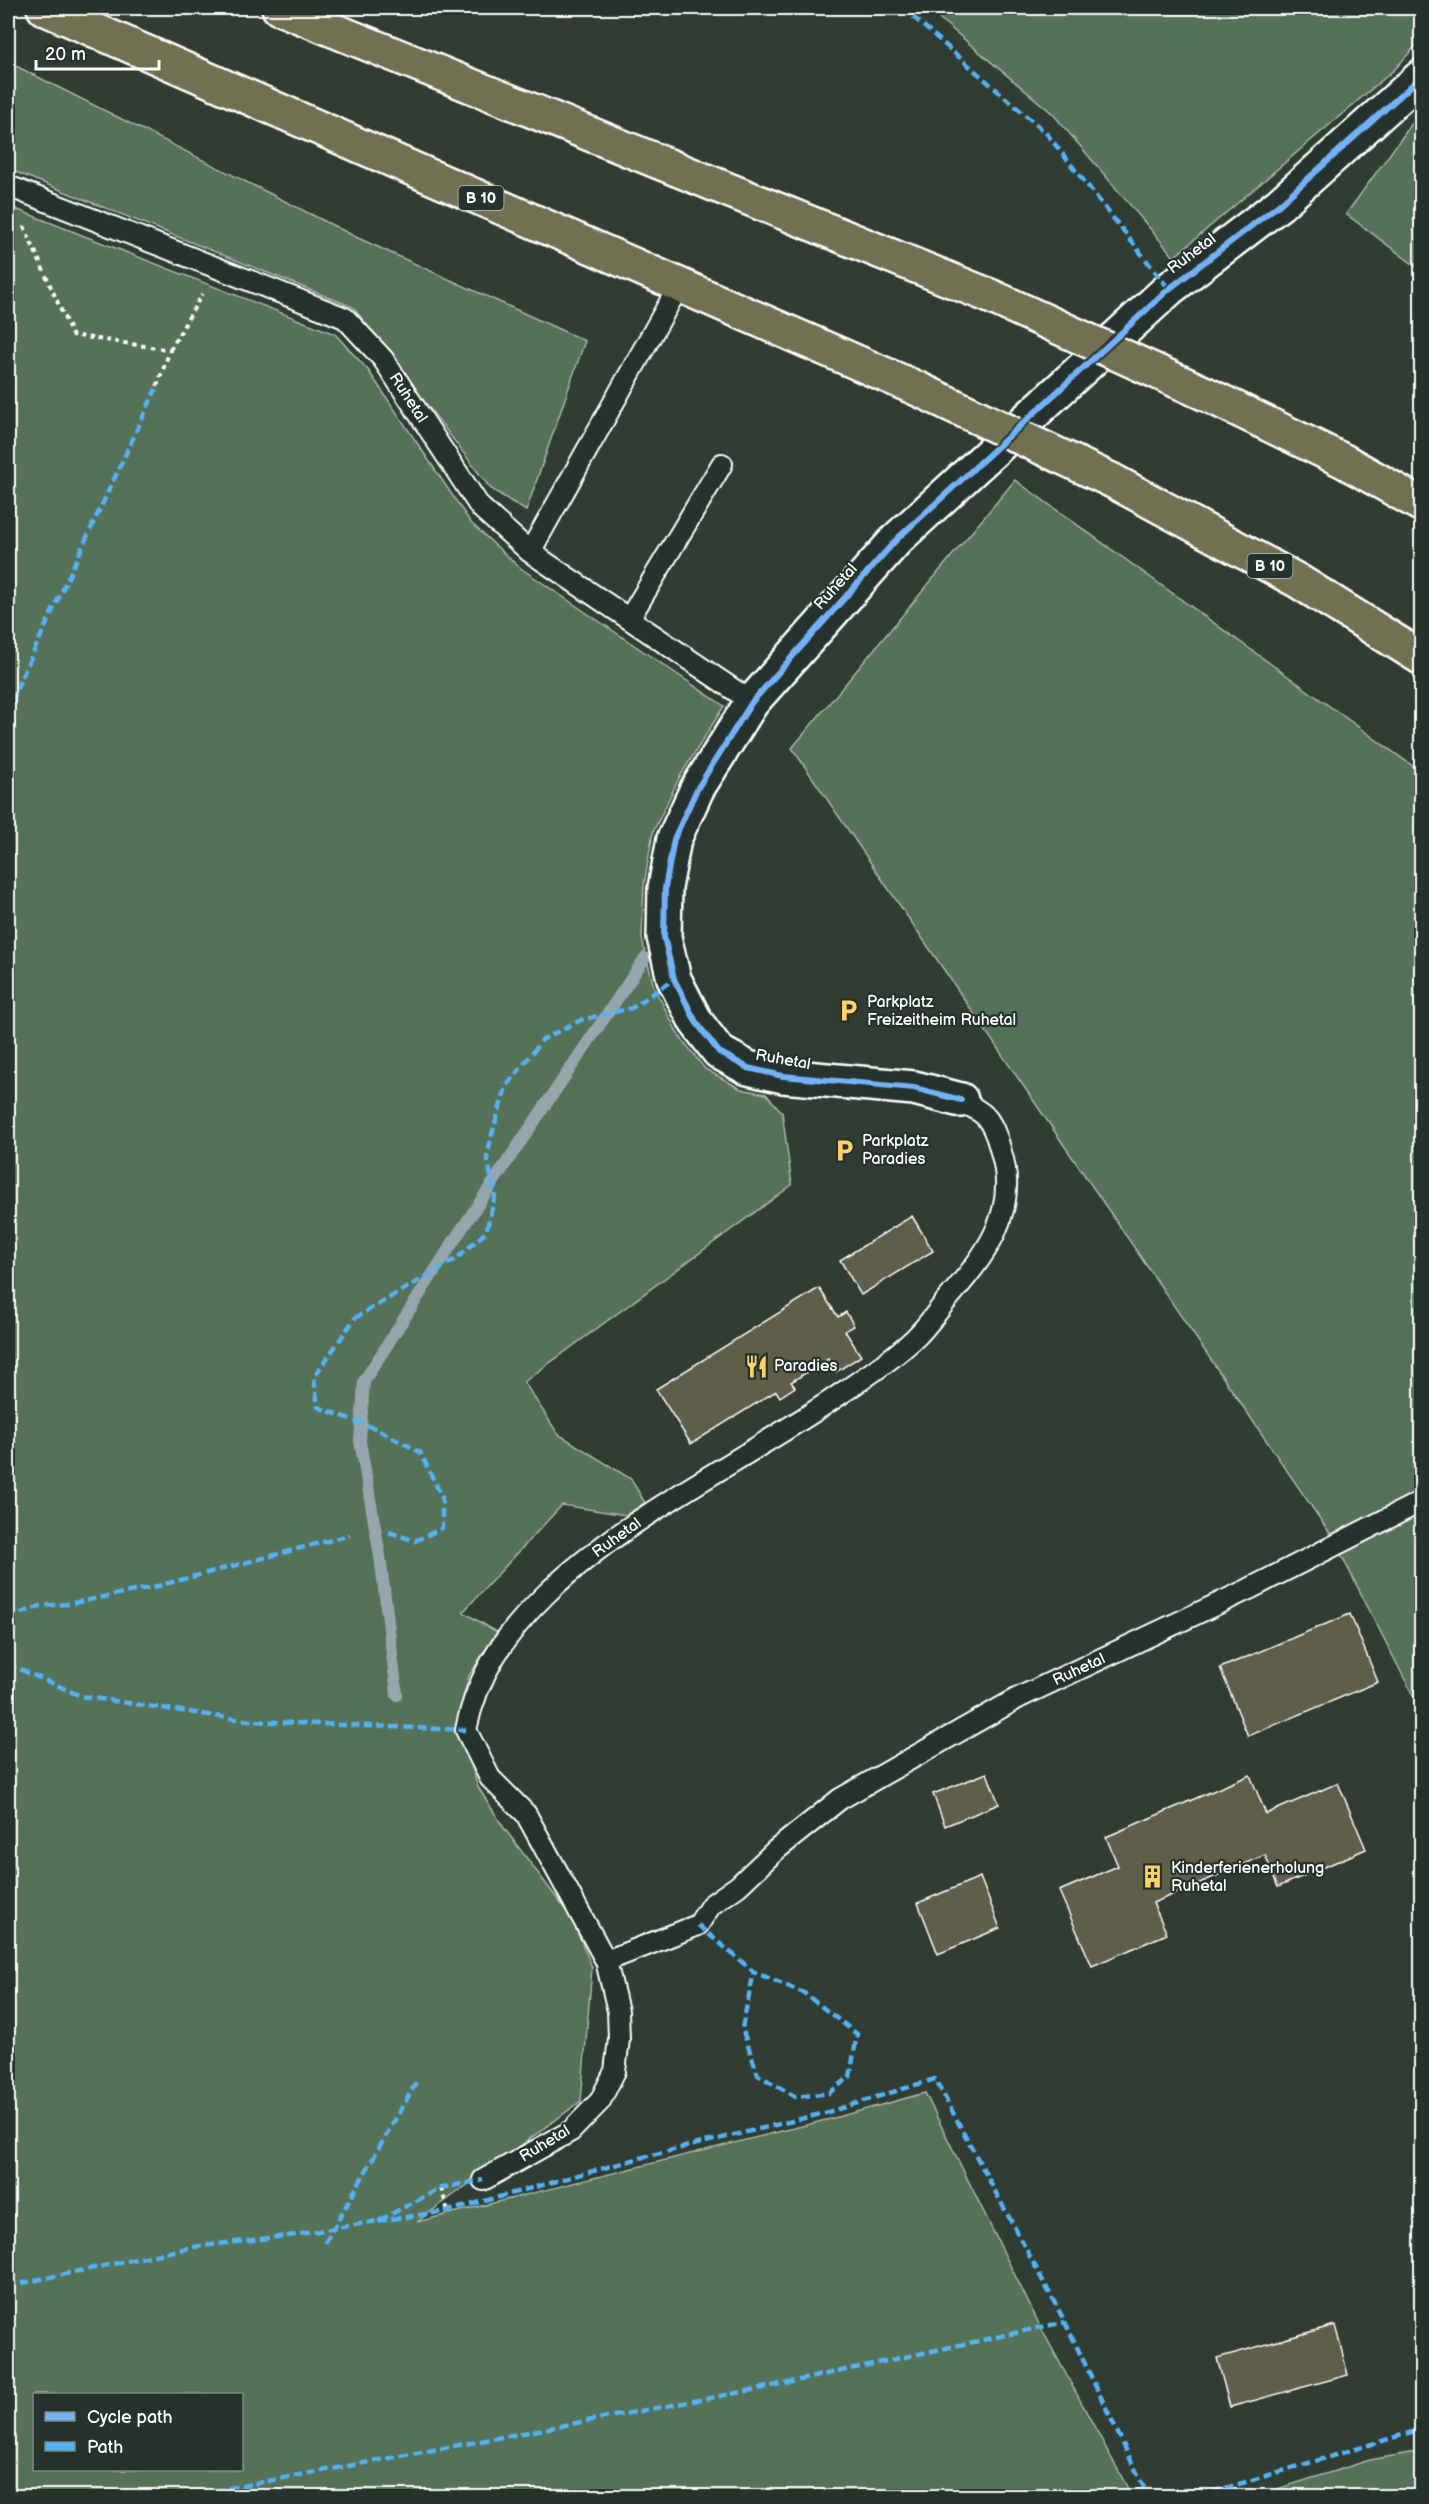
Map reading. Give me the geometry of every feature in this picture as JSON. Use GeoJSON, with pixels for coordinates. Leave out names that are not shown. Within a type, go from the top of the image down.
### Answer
{"type":"FeatureCollection","features":[{"type":"Feature","properties":{"kind":"highway","name":"B 10"},"geometry":{"type":"LineString","coordinates":[[44,8],[918,389],[1113,481],[1298,581],[1422,658]]}},
{"type":"Feature","properties":{"kind":"highway"},"geometry":{"type":"LineString","coordinates":[[279,8],[990,296],[1206,394],[1344,461],[1422,505]]}},
{"type":"Feature","properties":{"kind":"street","name":"Ruhetal"},"geometry":{"type":"LineString","coordinates":[[961,1100],[914,1088],[804,1078],[748,1068],[719,1052],[696,1022],[674,979],[664,937],[665,888],[674,839],[697,789],[752,702],[897,539],[1169,289],[1280,204],[1422,76]]}},
{"type":"Feature","properties":{"kind":"lane","name":"Ruhetal"},"geometry":{"type":"LineString","coordinates":[[8,186],[345,318],[382,359],[480,507],[530,552],[752,702]]}},
{"type":"Feature","properties":{"kind":"lane"},"geometry":{"type":"LineString","coordinates":[[530,552],[680,284]]}},
{"type":"Feature","properties":{"kind":"lane"},"geometry":{"type":"LineString","coordinates":[[629,619],[722,464]]}},
{"type":"Feature","properties":{"kind":"lane","name":"Ruhetal"},"geometry":{"type":"LineString","coordinates":[[483,2180],[571,2131],[600,2101],[615,2071],[619,2039],[618,2011],[606,1961],[526,1814],[490,1778],[466,1730],[480,1679],[506,1638],[545,1595],[592,1556],[647,1516],[803,1420],[861,1380],[914,1338],[976,1266],[999,1227],[1007,1197],[1006,1168],[998,1139],[985,1116],[961,1100]]}},
{"type":"Feature","properties":{"kind":"lane","name":"Ruhetal"},"geometry":{"type":"LineString","coordinates":[[606,1961],[698,1925],[711,1905],[738,1886],[776,1850],[840,1799],[1008,1704],[1249,1589],[1422,1501]]}},
{"type":"Feature","properties":{"kind":"path"},"geometry":{"type":"LineString","coordinates":[[21,220],[72,334],[170,350]]}},
{"type":"Feature","properties":{"kind":"path"},"geometry":{"type":"LineString","coordinates":[[156,389],[170,350],[218,268]]}},
{"type":"Feature","properties":{"kind":"path"},"geometry":{"type":"LineString","coordinates":[[441,2188],[448,2211]]}},
{"type":"Feature","properties":{"kind":"green space"},"geometry":{"type":"Polygon","coordinates":[[[927,8],[1421,8],[1421,40],[1395,69],[1174,257],[1053,114],[927,8]]]}},
{"type":"Feature","properties":{"kind":"green space"},"geometry":{"type":"Polygon","coordinates":[[[8,62],[358,238],[585,341],[526,511],[490,488],[353,307],[8,169],[8,62]]]}},
{"type":"Feature","properties":{"kind":"green space"},"geometry":{"type":"Polygon","coordinates":[[[1421,111],[1421,270],[1346,214],[1421,111]]]}},
{"type":"Feature","properties":{"kind":"green space"},"geometry":{"type":"Polygon","coordinates":[[[8,206],[335,334],[368,370],[471,523],[519,567],[724,706],[679,778],[653,832],[644,885],[642,939],[654,987],[678,1034],[705,1069],[741,1089],[766,1094],[782,1112],[792,1185],[524,1382],[558,1434],[631,1479],[645,1503],[626,1515],[562,1505],[463,1612],[497,1632],[469,1676],[457,1719],[478,1787],[504,1828],[571,1917],[592,1967],[581,2101],[417,2222],[834,2118],[925,2093],[1041,2328],[1132,2496],[8,2496],[8,206]]]}},
{"type":"Feature","properties":{"kind":"green space"},"geometry":{"type":"Polygon","coordinates":[[[1015,480],[1421,772],[1421,1711],[1331,1535],[792,748],[1015,480]]]}},
{"type":"Feature","properties":{"kind":"green space"},"geometry":{"type":"Polygon","coordinates":[[[1421,2451],[1421,2496],[1255,2496],[1370,2460],[1421,2451]]]}},
{"type":"Feature","properties":{"kind":"building"},"geometry":{"type":"Polygon","coordinates":[[[912,1216],[933,1251],[861,1295],[840,1260],[912,1216]]]}},
{"type":"Feature","properties":{"kind":"building","name":"Paradies"},"geometry":{"type":"Polygon","coordinates":[[[819,1288],[838,1317],[846,1312],[854,1326],[845,1331],[861,1356],[836,1372],[828,1359],[791,1382],[795,1387],[780,1397],[776,1391],[691,1444],[656,1389],[819,1288]]]}},
{"type":"Feature","properties":{"kind":"building"},"geometry":{"type":"Polygon","coordinates":[[[1350,1614],[1378,1682],[1248,1736],[1220,1668],[1350,1614]]]}},
{"type":"Feature","properties":{"kind":"building"},"geometry":{"type":"Polygon","coordinates":[[[987,1773],[999,1804],[945,1826],[933,1794],[987,1773]]]}},
{"type":"Feature","properties":{"kind":"building","name":"Kinderferienerholung Ruhetal"},"geometry":{"type":"Polygon","coordinates":[[[1250,1775],[1266,1814],[1338,1783],[1366,1849],[1278,1887],[1265,1855],[1153,1903],[1167,1934],[1092,1966],[1059,1891],[1118,1866],[1106,1837],[1250,1775]]]}},
{"type":"Feature","properties":{"kind":"building"},"geometry":{"type":"Polygon","coordinates":[[[980,1877],[1000,1928],[938,1954],[918,1903],[980,1877]]]}},
{"type":"Feature","properties":{"kind":"building"},"geometry":{"type":"Polygon","coordinates":[[[1335,2325],[1348,2375],[1230,2407],[1217,2358],[1335,2325]]]}},
{"type":"Feature","properties":{"kind":"waterway"},"geometry":{"type":"LineString","coordinates":[[397,1695],[380,1556],[360,1441],[364,1381],[461,1230],[645,958]]}},
{"type":"Feature","properties":{"kind":"marked path"},"geometry":{"type":"LineString","coordinates":[[903,8],[1047,134],[1169,289]]}},
{"type":"Feature","properties":{"kind":"marked path"},"geometry":{"type":"LineString","coordinates":[[8,715],[19,683],[156,389]]}},
{"type":"Feature","properties":{"kind":"marked path"},"geometry":{"type":"LineString","coordinates":[[389,1532],[415,1541],[442,1528],[442,1497],[420,1452],[377,1429],[318,1407],[314,1377],[355,1318],[456,1259],[486,1232],[495,1196],[487,1157],[492,1134],[506,1087],[543,1039],[581,1020],[632,1008],[674,979]]}},
{"type":"Feature","properties":{"kind":"marked path"},"geometry":{"type":"LineString","coordinates":[[8,1618],[40,1606],[68,1604],[154,1587],[350,1535]]}},
{"type":"Feature","properties":{"kind":"marked path"},"geometry":{"type":"LineString","coordinates":[[8,1664],[81,1696],[249,1721],[466,1730]]}},
{"type":"Feature","properties":{"kind":"marked path"},"geometry":{"type":"LineString","coordinates":[[698,1925],[754,1972],[804,1993],[857,2034],[850,2077],[829,2093],[796,2097],[758,2075],[742,2028],[754,1972]]}},
{"type":"Feature","properties":{"kind":"marked path"},"geometry":{"type":"LineString","coordinates":[[378,2221],[448,2211],[644,2157],[825,2113],[935,2079],[1065,2322],[1148,2496]]}},
{"type":"Feature","properties":{"kind":"marked path"},"geometry":{"type":"LineString","coordinates":[[325,2243],[417,2081]]}},
{"type":"Feature","properties":{"kind":"marked path"},"geometry":{"type":"LineString","coordinates":[[8,2286],[193,2247],[295,2235],[378,2221],[441,2188],[483,2180]]}},
{"type":"Feature","properties":{"kind":"marked path"},"geometry":{"type":"LineString","coordinates":[[188,2496],[763,2388],[1065,2322]]}},
{"type":"Feature","properties":{"kind":"marked path"},"geometry":{"type":"LineString","coordinates":[[1199,2496],[1422,2429]]}},
{"type":"Feature","properties":{"kind":"cycle path"},"geometry":{"type":"LineString","coordinates":[[961,1100],[914,1088],[783,1076],[748,1068],[719,1052],[696,1022],[674,979],[664,937],[665,888],[674,839],[697,789],[752,702],[897,539],[1169,289],[1280,204],[1422,76]]}},
{"type":"Feature","properties":{"kind":"place","name":"Parkplatz Freizeitheim Ruhetal"},"geometry":{"type":"Point","coordinates":[849,1011]}},
{"type":"Feature","properties":{"kind":"place","name":"Parkplatz Paradies"},"geometry":{"type":"Point","coordinates":[844,1150]}},
{"type":"Feature","properties":{"kind":"place","name":"Paradies"},"geometry":{"type":"Point","coordinates":[756,1366]}},
{"type":"Feature","properties":{"kind":"place","name":"Kinderferienerholung Ruhetal"},"geometry":{"type":"Point","coordinates":[1153,1877]}}]}
